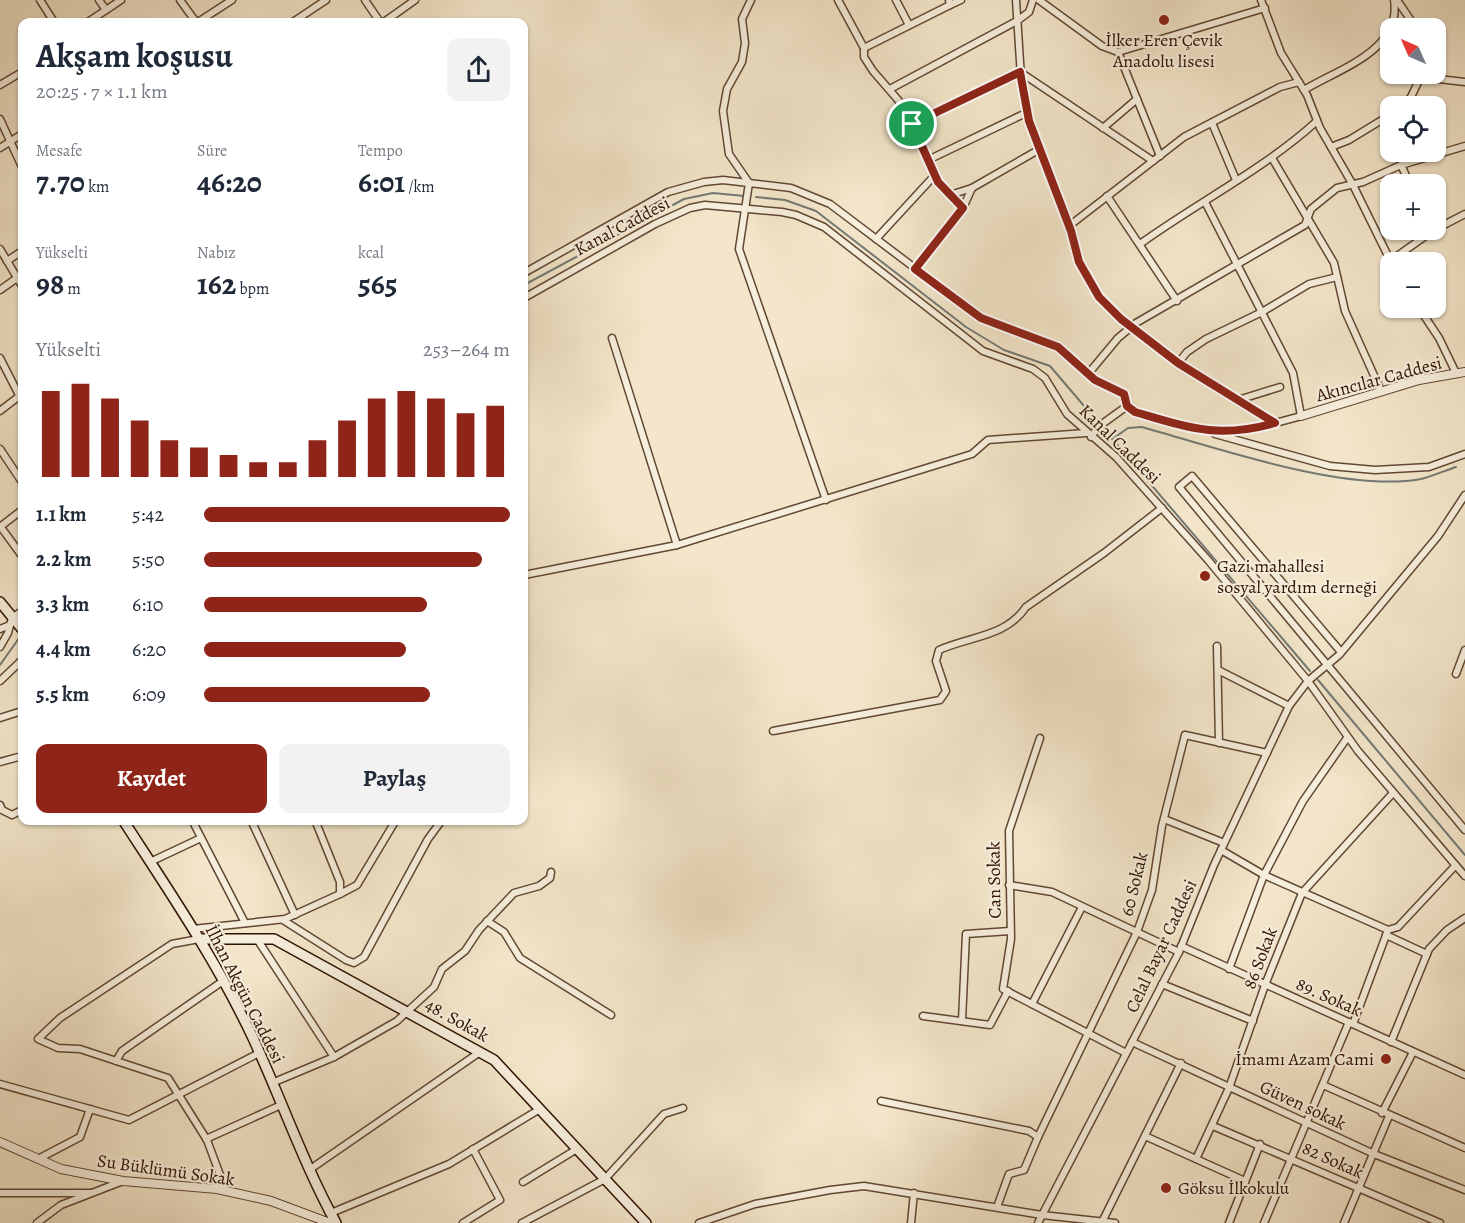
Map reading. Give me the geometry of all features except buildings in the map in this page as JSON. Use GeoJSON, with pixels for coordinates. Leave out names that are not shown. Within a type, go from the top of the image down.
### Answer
{"type":"FeatureCollection","features":[{"type":"Feature","properties":{"kind":"main road"},"geometry":{"type":"LineString","coordinates":[[0,602],[15,624]]}},
{"type":"Feature","properties":{"kind":"main road","name":"İlhan Akgün Caddesi"},"geometry":{"type":"LineString","coordinates":[[126,825],[223,981],[259,1053],[330,1218],[336,1223]]}},
{"type":"Feature","properties":{"kind":"main road","name":"48. Sokak"},"geometry":{"type":"LineString","coordinates":[[199,939],[274,939],[494,1060],[646,1223]]}},
{"type":"Feature","properties":{"kind":"street"},"geometry":{"type":"LineString","coordinates":[[40,0],[51,18]]}},
{"type":"Feature","properties":{"kind":"street"},"geometry":{"type":"LineString","coordinates":[[99,0],[106,10]]}},
{"type":"Feature","properties":{"kind":"street"},"geometry":{"type":"LineString","coordinates":[[94,18],[121,0]]}},
{"type":"Feature","properties":{"kind":"street"},"geometry":{"type":"LineString","coordinates":[[180,0],[194,18]]}},
{"type":"Feature","properties":{"kind":"street"},"geometry":{"type":"LineString","coordinates":[[203,18],[232,0]]}},
{"type":"Feature","properties":{"kind":"street"},"geometry":{"type":"LineString","coordinates":[[299,18],[326,0]]}},
{"type":"Feature","properties":{"kind":"street"},"geometry":{"type":"LineString","coordinates":[[365,0],[379,18]]}},
{"type":"Feature","properties":{"kind":"street"},"geometry":{"type":"LineString","coordinates":[[388,18],[415,0]]}},
{"type":"Feature","properties":{"kind":"street"},"geometry":{"type":"LineString","coordinates":[[751,0],[742,19],[745,43],[742,62],[728,89],[723,111],[729,154],[749,183],[739,249],[826,500]]}},
{"type":"Feature","properties":{"kind":"street"},"geometry":{"type":"LineString","coordinates":[[838,0],[864,48],[864,57],[905,108],[935,175],[963,208]]}},
{"type":"Feature","properties":{"kind":"street"},"geometry":{"type":"LineString","coordinates":[[896,0],[909,25]]}},
{"type":"Feature","properties":{"kind":"street"},"geometry":{"type":"LineString","coordinates":[[864,48],[950,2],[961,0]]}},
{"type":"Feature","properties":{"kind":"street"},"geometry":{"type":"LineString","coordinates":[[1016,0],[1020,72],[1028,112],[1069,226],[1079,262],[1099,297],[1131,327],[1178,363],[1275,423]]}},
{"type":"Feature","properties":{"kind":"street"},"geometry":{"type":"LineString","coordinates":[[890,89],[1017,21],[1029,12],[1033,0]]}},
{"type":"Feature","properties":{"kind":"street"},"geometry":{"type":"LineString","coordinates":[[1040,0],[1102,46],[1118,52],[1265,8]]}},
{"type":"Feature","properties":{"kind":"street"},"geometry":{"type":"LineString","coordinates":[[1261,0],[1281,53],[1304,90],[1317,122],[1353,185],[1385,252]]}},
{"type":"Feature","properties":{"kind":"street"},"geometry":{"type":"LineString","coordinates":[[1395,0],[1408,18]]}},
{"type":"Feature","properties":{"kind":"street"},"geometry":{"type":"LineString","coordinates":[[1394,18],[1395,0]]}},
{"type":"Feature","properties":{"kind":"street"},"geometry":{"type":"LineString","coordinates":[[1304,90],[1365,58],[1380,41]]}},
{"type":"Feature","properties":{"kind":"street"},"geometry":{"type":"LineString","coordinates":[[1118,52],[1160,156]]}},
{"type":"Feature","properties":{"kind":"street"},"geometry":{"type":"LineString","coordinates":[[912,124],[1020,72]]}},
{"type":"Feature","properties":{"kind":"street"},"geometry":{"type":"LineString","coordinates":[[1020,72],[1153,161]]}},
{"type":"Feature","properties":{"kind":"street"},"geometry":{"type":"LineString","coordinates":[[0,86],[18,75]]}},
{"type":"Feature","properties":{"kind":"street"},"geometry":{"type":"LineString","coordinates":[[1446,79],[1465,82]]}},
{"type":"Feature","properties":{"kind":"street"},"geometry":{"type":"LineString","coordinates":[[1069,226],[1184,137],[1280,87],[1299,82]]}},
{"type":"Feature","properties":{"kind":"street"},"geometry":{"type":"LineString","coordinates":[[1103,128],[1137,99]]}},
{"type":"Feature","properties":{"kind":"street"},"geometry":{"type":"LineString","coordinates":[[928,160],[1028,112]]}},
{"type":"Feature","properties":{"kind":"street"},"geometry":{"type":"LineString","coordinates":[[0,119],[18,158]]}},
{"type":"Feature","properties":{"kind":"street"},"geometry":{"type":"LineString","coordinates":[[1331,147],[1380,121]]}},
{"type":"Feature","properties":{"kind":"street"},"geometry":{"type":"LineString","coordinates":[[1140,244],[1182,214],[1205,202],[1272,158],[1317,122]]}},
{"type":"Feature","properties":{"kind":"street"},"geometry":{"type":"LineString","coordinates":[[1212,123],[1236,180]]}},
{"type":"Feature","properties":{"kind":"street"},"geometry":{"type":"LineString","coordinates":[[0,148],[18,137]]}},
{"type":"Feature","properties":{"kind":"street"},"geometry":{"type":"LineString","coordinates":[[1088,374],[1118,338],[1131,327],[1305,225],[1311,209],[1337,188],[1353,185],[1401,165],[1465,146]]}},
{"type":"Feature","properties":{"kind":"street"},"geometry":{"type":"LineString","coordinates":[[950,195],[972,188],[1040,149]]}},
{"type":"Feature","properties":{"kind":"street"},"geometry":{"type":"LineString","coordinates":[[1272,158],[1334,263],[1345,311],[1381,391]]}},
{"type":"Feature","properties":{"kind":"street"},"geometry":{"type":"LineString","coordinates":[[1401,165],[1405,174]]}},
{"type":"Feature","properties":{"kind":"street"},"geometry":{"type":"LineString","coordinates":[[876,238],[935,175]]}},
{"type":"Feature","properties":{"kind":"street"},"geometry":{"type":"LineString","coordinates":[[528,271],[668,192],[704,182],[749,183],[806,192],[830,204],[981,318],[1058,347],[1095,380],[1124,394],[1127,406],[1135,412],[1329,466],[1375,470],[1429,467],[1465,454]]}},
{"type":"Feature","properties":{"kind":"street"},"geometry":{"type":"LineString","coordinates":[[915,269],[963,208],[972,188]]}},
{"type":"Feature","properties":{"kind":"street"},"geometry":{"type":"LineString","coordinates":[[1107,196],[1178,300]]}},
{"type":"Feature","properties":{"kind":"street"},"geometry":{"type":"LineString","coordinates":[[1196,429],[1238,432],[1301,416],[1293,373],[1205,202]]}},
{"type":"Feature","properties":{"kind":"street","name":"Kanal Caddesi"},"geometry":{"type":"LineString","coordinates":[[528,296],[676,213],[705,205],[796,215],[824,227],[983,351],[1033,369],[1045,378],[1067,414],[1088,435],[1116,457],[1162,507],[1308,681],[1347,738],[1465,876]]}},
{"type":"Feature","properties":{"kind":"street"},"geometry":{"type":"LineString","coordinates":[[1446,224],[1465,214]]}},
{"type":"Feature","properties":{"kind":"street"},"geometry":{"type":"LineString","coordinates":[[1403,252],[1420,240]]}},
{"type":"Feature","properties":{"kind":"street"},"geometry":{"type":"LineString","coordinates":[[0,249],[17,278],[0,290]]}},
{"type":"Feature","properties":{"kind":"street"},"geometry":{"type":"LineString","coordinates":[[7,261],[18,254]]}},
{"type":"Feature","properties":{"kind":"street"},"geometry":{"type":"LineString","coordinates":[[1178,363],[1187,352],[1206,339],[1262,312],[1309,284],[1337,277]]}},
{"type":"Feature","properties":{"kind":"street"},"geometry":{"type":"LineString","coordinates":[[1426,318],[1439,338],[1456,373]]}},
{"type":"Feature","properties":{"kind":"street"},"geometry":{"type":"LineString","coordinates":[[612,338],[677,545]]}},
{"type":"Feature","properties":{"kind":"street"},"geometry":{"type":"LineString","coordinates":[[0,358],[18,390]]}},
{"type":"Feature","properties":{"kind":"street","name":"Akıncılar Caddesi"},"geometry":{"type":"LineString","coordinates":[[1301,416],[1419,380],[1465,372]]}},
{"type":"Feature","properties":{"kind":"street"},"geometry":{"type":"LineString","coordinates":[[1238,400],[1280,387]]}},
{"type":"Feature","properties":{"kind":"street"},"geometry":{"type":"LineString","coordinates":[[0,411],[18,400]]}},
{"type":"Feature","properties":{"kind":"street"},"geometry":{"type":"LineString","coordinates":[[528,574],[677,545],[972,454],[988,440],[1088,435],[1127,406]]}},
{"type":"Feature","properties":{"kind":"street"},"geometry":{"type":"LineString","coordinates":[[0,449],[18,476]]}},
{"type":"Feature","properties":{"kind":"street"},"geometry":{"type":"LineString","coordinates":[[1341,652],[1192,476],[1179,487],[1290,623],[1328,664],[1465,830]]}},
{"type":"Feature","properties":{"kind":"street","name":"Celal Bayar Caddesi"},"geometry":{"type":"LineString","coordinates":[[1038,1223],[1180,949],[1222,847],[1289,706],[1308,681],[1341,652],[1438,536],[1465,495]]}},
{"type":"Feature","properties":{"kind":"street"},"geometry":{"type":"LineString","coordinates":[[773,731],[940,700],[946,691],[936,661],[939,650],[1004,630],[1019,617],[1026,607],[1104,553],[1162,507]]}},
{"type":"Feature","properties":{"kind":"street"},"geometry":{"type":"LineString","coordinates":[[18,513],[0,527],[18,551]]}},
{"type":"Feature","properties":{"kind":"street"},"geometry":{"type":"LineString","coordinates":[[0,629],[15,624]]}},
{"type":"Feature","properties":{"kind":"street"},"geometry":{"type":"LineString","coordinates":[[0,647],[15,624]]}},
{"type":"Feature","properties":{"kind":"street"},"geometry":{"type":"LineString","coordinates":[[1217,646],[1219,743],[1267,753]]}},
{"type":"Feature","properties":{"kind":"street"},"geometry":{"type":"LineString","coordinates":[[1456,674],[1465,650]]}},
{"type":"Feature","properties":{"kind":"street"},"geometry":{"type":"LineString","coordinates":[[0,681],[18,664]]}},
{"type":"Feature","properties":{"kind":"street"},"geometry":{"type":"LineString","coordinates":[[1218,669],[1289,706]]}},
{"type":"Feature","properties":{"kind":"street"},"geometry":{"type":"LineString","coordinates":[[0,718],[18,712]]}},
{"type":"Feature","properties":{"kind":"street","name":"60 Sokak"},"geometry":{"type":"LineString","coordinates":[[997,1207],[1010,1174],[1024,1170],[1137,932],[1152,890],[1164,819],[1185,735],[1219,743]]}},
{"type":"Feature","properties":{"kind":"street","name":"Can Sokak"},"geometry":{"type":"LineString","coordinates":[[1005,990],[1010,932],[1009,831],[1040,738]]}},
{"type":"Feature","properties":{"kind":"street"},"geometry":{"type":"LineString","coordinates":[[1230,969],[1264,875],[1303,801],[1347,738]]}},
{"type":"Feature","properties":{"kind":"street"},"geometry":{"type":"LineString","coordinates":[[0,762],[18,757]]}},
{"type":"Feature","properties":{"kind":"street","name":"86 Sokak"},"geometry":{"type":"LineString","coordinates":[[1196,1159],[1229,1088],[1265,985],[1302,893],[1393,793]]}},
{"type":"Feature","properties":{"kind":"street"},"geometry":{"type":"LineString","coordinates":[[0,805],[2,810],[12,815],[18,812]]}},
{"type":"Feature","properties":{"kind":"street"},"geometry":{"type":"LineString","coordinates":[[1164,819],[1222,847],[1264,875],[1427,954]]}},
{"type":"Feature","properties":{"kind":"street"},"geometry":{"type":"LineString","coordinates":[[194,825],[245,923]]}},
{"type":"Feature","properties":{"kind":"street"},"geometry":{"type":"LineString","coordinates":[[253,825],[295,915]]}},
{"type":"Feature","properties":{"kind":"street"},"geometry":{"type":"LineString","coordinates":[[317,825],[340,882],[340,894]]}},
{"type":"Feature","properties":{"kind":"street"},"geometry":{"type":"LineString","coordinates":[[192,928],[283,920],[340,894],[357,885],[393,825]]}},
{"type":"Feature","properties":{"kind":"street"},"geometry":{"type":"LineString","coordinates":[[283,920],[346,960],[354,963],[364,957],[428,839],[438,825]]}},
{"type":"Feature","properties":{"kind":"street"},"geometry":{"type":"LineString","coordinates":[[150,862],[201,838]]}},
{"type":"Feature","properties":{"kind":"street"},"geometry":{"type":"LineString","coordinates":[[1264,1223],[1351,1023],[1387,933],[1398,927],[1455,866]]}},
{"type":"Feature","properties":{"kind":"street"},"geometry":{"type":"LineString","coordinates":[[272,1083],[334,1057],[408,1012],[434,987],[442,969],[465,951],[487,921],[514,892],[539,886],[550,878],[551,872]]}},
{"type":"Feature","properties":{"kind":"street","name":"89. Sokak"},"geometry":{"type":"LineString","coordinates":[[1009,885],[1052,892],[1137,932],[1230,969],[1465,1076]]}},
{"type":"Feature","properties":{"kind":"street"},"geometry":{"type":"LineString","coordinates":[[1032,1004],[1082,907]]}},
{"type":"Feature","properties":{"kind":"street"},"geometry":{"type":"LineString","coordinates":[[1391,1042],[1427,954],[1447,930],[1465,918]]}},
{"type":"Feature","properties":{"kind":"street"},"geometry":{"type":"LineString","coordinates":[[487,921],[504,932],[520,958],[611,1015]]}},
{"type":"Feature","properties":{"kind":"street"},"geometry":{"type":"LineString","coordinates":[[962,1021],[966,934],[1010,932]]}},
{"type":"Feature","properties":{"kind":"street"},"geometry":{"type":"LineString","coordinates":[[199,939],[172,944],[60,1018],[38,1040],[58,1048],[80,1049],[168,1078],[206,1138],[226,1191]]}},
{"type":"Feature","properties":{"kind":"street"},"geometry":{"type":"LineString","coordinates":[[257,939],[334,1057]]}},
{"type":"Feature","properties":{"kind":"street"},"geometry":{"type":"LineString","coordinates":[[116,1061],[122,1051],[223,981]]}},
{"type":"Feature","properties":{"kind":"street"},"geometry":{"type":"LineString","coordinates":[[1162,984],[1253,1021]]}},
{"type":"Feature","properties":{"kind":"street"},"geometry":{"type":"LineString","coordinates":[[923,1016],[990,1025],[1005,990],[1126,1053]]}},
{"type":"Feature","properties":{"kind":"street","name":"Güven sokak"},"geometry":{"type":"LineString","coordinates":[[1132,1042],[1374,1154],[1465,1190]]}},
{"type":"Feature","properties":{"kind":"street"},"geometry":{"type":"LineString","coordinates":[[308,1170],[480,1052]]}},
{"type":"Feature","properties":{"kind":"street"},"geometry":{"type":"LineString","coordinates":[[1344,1223],[1360,1189],[1386,1115],[1413,1052]]}},
{"type":"Feature","properties":{"kind":"street"},"geometry":{"type":"LineString","coordinates":[[0,1084],[129,1120],[259,1053]]}},
{"type":"Feature","properties":{"kind":"street"},"geometry":{"type":"LineString","coordinates":[[1102,1222],[1181,1064]]}},
{"type":"Feature","properties":{"kind":"street"},"geometry":{"type":"LineString","coordinates":[[1323,1085],[1386,1115],[1465,1148]]}},
{"type":"Feature","properties":{"kind":"street"},"geometry":{"type":"LineString","coordinates":[[881,1101],[1029,1131],[1038,1137]]}},
{"type":"Feature","properties":{"kind":"street"},"geometry":{"type":"LineString","coordinates":[[206,1138],[281,1105]]}},
{"type":"Feature","properties":{"kind":"street"},"geometry":{"type":"LineString","coordinates":[[522,1223],[605,1179],[664,1114],[683,1108]]}},
{"type":"Feature","properties":{"kind":"street"},"geometry":{"type":"LineString","coordinates":[[38,1159],[80,1137],[90,1109]]}},
{"type":"Feature","properties":{"kind":"street"},"geometry":{"type":"LineString","coordinates":[[330,1218],[449,1164],[540,1109]]}},
{"type":"Feature","properties":{"kind":"street","name":"82 Sokak"},"geometry":{"type":"LineString","coordinates":[[1213,1126],[1260,1144],[1440,1223]]}},
{"type":"Feature","properties":{"kind":"street"},"geometry":{"type":"LineString","coordinates":[[1145,1136],[1245,1181]]}},
{"type":"Feature","properties":{"kind":"street","name":"Su Büklümü Sokak"},"geometry":{"type":"LineString","coordinates":[[0,1142],[61,1169],[123,1181],[226,1191],[330,1218]]}},
{"type":"Feature","properties":{"kind":"street"},"geometry":{"type":"LineString","coordinates":[[1229,1223],[1260,1144]]}},
{"type":"Feature","properties":{"kind":"street"},"geometry":{"type":"LineString","coordinates":[[463,1223],[500,1200],[473,1149]]}},
{"type":"Feature","properties":{"kind":"street"},"geometry":{"type":"LineString","coordinates":[[523,1182],[577,1149]]}},
{"type":"Feature","properties":{"kind":"street"},"geometry":{"type":"LineString","coordinates":[[37,1223],[61,1206],[123,1181]]}},
{"type":"Feature","properties":{"kind":"street"},"geometry":{"type":"LineString","coordinates":[[699,1223],[719,1219],[755,1204],[864,1186],[1042,1215],[1115,1223]]}},
{"type":"Feature","properties":{"kind":"street"},"geometry":{"type":"LineString","coordinates":[[0,1193],[93,1193]]}},
{"type":"Feature","properties":{"kind":"street"},"geometry":{"type":"LineString","coordinates":[[911,1223],[914,1193]]}},
{"type":"Feature","properties":{"kind":"waterway"},"geometry":{"type":"LineString","coordinates":[[528,283],[684,199],[713,193],[744,196]]}},
{"type":"Feature","properties":{"kind":"waterway"},"geometry":{"type":"LineString","coordinates":[[756,197],[785,200],[816,211],[966,327],[1004,350],[1050,366],[1310,671]]}},
{"type":"Feature","properties":{"kind":"waterway"},"geometry":{"type":"LineString","coordinates":[[1114,438],[1128,428],[1142,427],[1282,466],[1356,480],[1391,482],[1421,479],[1456,467]]}},
{"type":"Feature","properties":{"kind":"waterway"},"geometry":{"type":"LineString","coordinates":[[0,665],[18,640]]}},
{"type":"Feature","properties":{"kind":"waterway"},"geometry":{"type":"LineString","coordinates":[[1318,680],[1465,855]]}},
{"type":"Feature","properties":{"kind":"place","name":"İlker Eren Çevik Anadolu lisesi"},"geometry":{"type":"Point","coordinates":[1164,20]}},
{"type":"Feature","properties":{"kind":"place","name":"Gazi mahallesi sosyal yardım derneği"},"geometry":{"type":"Point","coordinates":[1205,576]}},
{"type":"Feature","properties":{"kind":"place","name":"İmamı Azam Cami"},"geometry":{"type":"Point","coordinates":[1386,1059]}},
{"type":"Feature","properties":{"kind":"place","name":"Göksu İlkokulu"},"geometry":{"type":"Point","coordinates":[1166,1188]}},
{"type":"Feature","properties":{"kind":"route"},"geometry":{"type":"LineString","coordinates":[[1020,72],[1029,121],[1071,231],[1079,262],[1099,297],[1121,319],[1178,363],[1275,423],[1238,432],[1218,432],[1196,429],[1135,412],[1127,406],[1126,398],[1120,390],[1095,380],[1058,347],[997,326],[981,318],[915,269],[963,208],[938,182],[912,124],[1020,72]]}}]}
